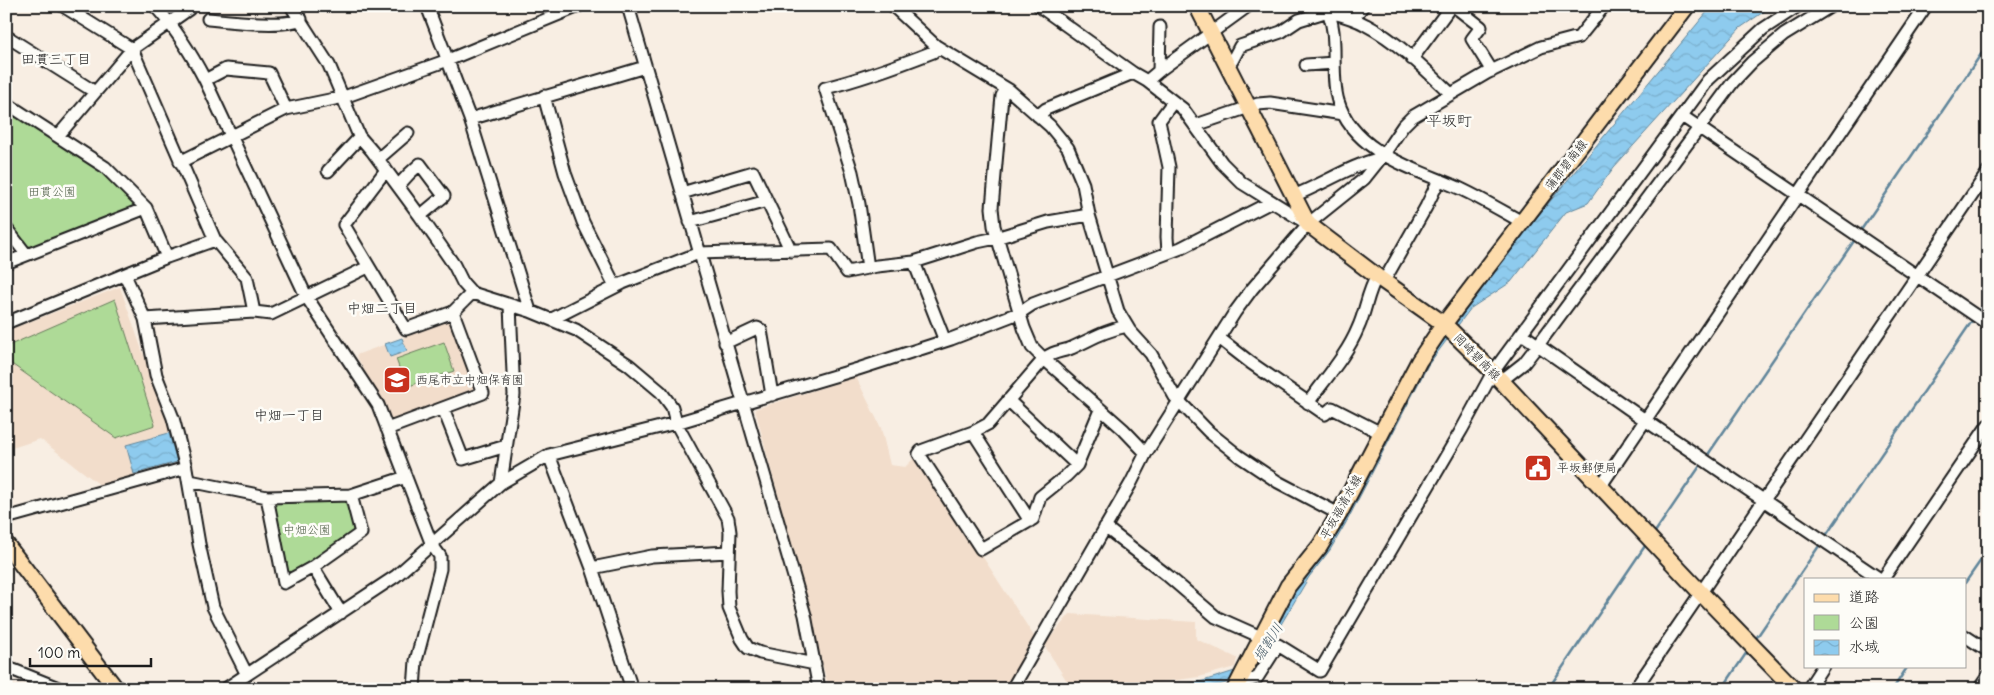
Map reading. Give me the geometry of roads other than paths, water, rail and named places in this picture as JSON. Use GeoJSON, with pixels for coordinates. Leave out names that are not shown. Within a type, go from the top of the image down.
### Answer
{"type":"FeatureCollection","features":[{"type":"Feature","properties":{"kind":"main road","name":"岡崎碧南線"},"geometry":{"type":"LineString","coordinates":[[1197,6],[1308,224],[1447,327],[1465,344],[1794,689]]}},
{"type":"Feature","properties":{"kind":"main road","name":"蒲郡碧南線"},"geometry":{"type":"LineString","coordinates":[[1447,327],[1522,222],[1687,6]]}},
{"type":"Feature","properties":{"kind":"main road","name":"平坂福清水線"},"geometry":{"type":"LineString","coordinates":[[1236,687],[1288,586],[1320,546],[1339,514],[1419,361],[1447,327]]}},
{"type":"Feature","properties":{"kind":"main road"},"geometry":{"type":"LineString","coordinates":[[7,548],[116,689]]}},
{"type":"Feature","properties":{"kind":"street"},"geometry":{"type":"LineString","coordinates":[[63,6],[132,49],[215,240],[246,278],[254,312]]}},
{"type":"Feature","properties":{"kind":"street"},"geometry":{"type":"LineString","coordinates":[[155,6],[170,21],[188,47],[206,80],[306,296],[378,405],[432,545],[440,556],[440,570],[416,661],[414,689]]}},
{"type":"Feature","properties":{"kind":"street"},"geometry":{"type":"LineString","coordinates":[[58,136],[132,49],[188,9],[189,6]]}},
{"type":"Feature","properties":{"kind":"street"},"geometry":{"type":"LineString","coordinates":[[291,6],[329,65],[360,137],[378,158],[420,216],[454,265],[463,283],[472,293],[530,311],[576,330],[621,360],[661,392],[672,407],[676,423],[728,518],[730,532],[729,608],[742,639],[748,648],[760,653],[815,664]]}},
{"type":"Feature","properties":{"kind":"street"},"geometry":{"type":"LineString","coordinates":[[427,6],[470,119],[530,311]]}},
{"type":"Feature","properties":{"kind":"street"},"geometry":{"type":"LineString","coordinates":[[180,162],[286,109],[344,97],[448,60],[579,6]]}},
{"type":"Feature","properties":{"kind":"street"},"geometry":{"type":"LineString","coordinates":[[628,6],[805,615],[819,689]]}},
{"type":"Feature","properties":{"kind":"street"},"geometry":{"type":"LineString","coordinates":[[893,6],[938,47],[1006,89],[1060,136],[1068,148],[1083,184],[1089,215],[1118,311],[1137,340],[1151,354],[1179,401],[1209,432],[1239,456],[1278,482],[1339,514]]}},
{"type":"Feature","properties":{"kind":"street"},"geometry":{"type":"LineString","coordinates":[[1039,6],[1147,81],[1183,109],[1230,172],[1271,202],[1308,224]]}},
{"type":"Feature","properties":{"kind":"street"},"geometry":{"type":"LineString","coordinates":[[1147,81],[1159,70],[1248,6]]}},
{"type":"Feature","properties":{"kind":"street"},"geometry":{"type":"LineString","coordinates":[[1353,19],[1363,6]]}},
{"type":"Feature","properties":{"kind":"street"},"geometry":{"type":"LineString","coordinates":[[1412,59],[1453,6],[1481,27],[1472,39],[1492,71]]}},
{"type":"Feature","properties":{"kind":"street"},"geometry":{"type":"LineString","coordinates":[[1012,689],[1146,453],[1219,338],[1252,289],[1308,224],[1364,179],[1398,132],[1412,118],[1450,94],[1541,47],[1579,37],[1604,6]]}},
{"type":"Feature","properties":{"kind":"street"},"geometry":{"type":"LineString","coordinates":[[1236,687],[1256,678],[1278,645],[1320,671],[1462,430],[1522,334],[1708,80],[1763,29],[1798,6]]}},
{"type":"Feature","properties":{"kind":"street"},"geometry":{"type":"LineString","coordinates":[[1497,376],[1524,363],[1733,82],[1752,62],[1784,35],[1831,6]]}},
{"type":"Feature","properties":{"kind":"street"},"geometry":{"type":"LineString","coordinates":[[1600,487],[1926,6]]}},
{"type":"Feature","properties":{"kind":"street"},"geometry":{"type":"LineString","coordinates":[[1327,10],[1331,21],[1335,87],[1343,114],[1355,130],[1382,156],[1463,190],[1522,222]]}},
{"type":"Feature","properties":{"kind":"street"},"geometry":{"type":"LineString","coordinates":[[1226,64],[1232,60],[1240,46],[1281,32],[1299,20],[1327,10],[1353,19],[1377,32],[1412,59],[1450,94]]}},
{"type":"Feature","properties":{"kind":"street"},"geometry":{"type":"LineString","coordinates":[[208,20],[267,23],[295,22],[301,19]]}},
{"type":"Feature","properties":{"kind":"street"},"geometry":{"type":"LineString","coordinates":[[1159,70],[1160,27]]}},
{"type":"Feature","properties":{"kind":"street"},"geometry":{"type":"LineString","coordinates":[[6,36],[95,92]]}},
{"type":"Feature","properties":{"kind":"street"},"geometry":{"type":"LineString","coordinates":[[868,268],[859,204],[852,172],[825,88],[860,80],[883,72],[934,52],[938,47]]}},
{"type":"Feature","properties":{"kind":"street"},"geometry":{"type":"LineString","coordinates":[[1306,65],[1334,63]]}},
{"type":"Feature","properties":{"kind":"street"},"geometry":{"type":"LineString","coordinates":[[470,119],[645,67]]}},
{"type":"Feature","properties":{"kind":"street"},"geometry":{"type":"LineString","coordinates":[[206,80],[226,68],[268,72],[286,109]]}},
{"type":"Feature","properties":{"kind":"street"},"geometry":{"type":"LineString","coordinates":[[1038,116],[1046,109],[1133,73]]}},
{"type":"Feature","properties":{"kind":"street"},"geometry":{"type":"LineString","coordinates":[[1006,89],[1002,96],[992,208],[996,238],[1021,312],[1024,328],[1032,347],[1100,410],[1124,429],[1146,453]]}},
{"type":"Feature","properties":{"kind":"street"},"geometry":{"type":"LineString","coordinates":[[544,96],[565,173],[580,214],[616,286]]}},
{"type":"Feature","properties":{"kind":"street"},"geometry":{"type":"LineString","coordinates":[[1168,252],[1169,167],[1159,121],[1173,102]]}},
{"type":"Feature","properties":{"kind":"street"},"geometry":{"type":"LineString","coordinates":[[6,103],[105,167],[146,208],[167,257]]}},
{"type":"Feature","properties":{"kind":"street"},"geometry":{"type":"LineString","coordinates":[[1196,125],[1258,104],[1270,103],[1343,114]]}},
{"type":"Feature","properties":{"kind":"street"},"geometry":{"type":"LineString","coordinates":[[1682,116],[1988,324]]}},
{"type":"Feature","properties":{"kind":"street"},"geometry":{"type":"LineString","coordinates":[[378,158],[408,133]]}},
{"type":"Feature","properties":{"kind":"street"},"geometry":{"type":"LineString","coordinates":[[328,171],[360,137]]}},
{"type":"Feature","properties":{"kind":"street"},"geometry":{"type":"LineString","coordinates":[[1293,196],[1382,156]]}},
{"type":"Feature","properties":{"kind":"street"},"geometry":{"type":"LineString","coordinates":[[398,186],[420,164],[444,196],[420,216]]}},
{"type":"Feature","properties":{"kind":"street"},"geometry":{"type":"LineString","coordinates":[[386,170],[344,225],[406,329],[453,312],[472,293]]}},
{"type":"Feature","properties":{"kind":"street"},"geometry":{"type":"LineString","coordinates":[[682,193],[753,172],[792,251]]}},
{"type":"Feature","properties":{"kind":"street"},"geometry":{"type":"LineString","coordinates":[[1635,689],[1988,172]]}},
{"type":"Feature","properties":{"kind":"street"},"geometry":{"type":"LineString","coordinates":[[1308,402],[1346,350],[1359,328],[1368,296],[1426,207],[1439,180]]}},
{"type":"Feature","properties":{"kind":"street"},"geometry":{"type":"LineString","coordinates":[[690,222],[767,201]]}},
{"type":"Feature","properties":{"kind":"street"},"geometry":{"type":"LineString","coordinates":[[225,689],[246,673],[396,576],[501,483],[549,455],[743,404],[945,342],[1021,312],[1033,304],[1168,252],[1271,202]]}},
{"type":"Feature","properties":{"kind":"street"},"geometry":{"type":"LineString","coordinates":[[6,263],[146,208]]}},
{"type":"Feature","properties":{"kind":"street"},"geometry":{"type":"LineString","coordinates":[[552,319],[616,286],[699,253],[831,249],[847,272],[914,262],[1048,222],[1089,215]]}},
{"type":"Feature","properties":{"kind":"street"},"geometry":{"type":"LineString","coordinates":[[6,228],[26,254]]}},
{"type":"Feature","properties":{"kind":"street"},"geometry":{"type":"LineString","coordinates":[[6,324],[167,257],[215,240]]}},
{"type":"Feature","properties":{"kind":"street"},"geometry":{"type":"LineString","coordinates":[[914,262],[945,342]]}},
{"type":"Feature","properties":{"kind":"street"},"geometry":{"type":"LineString","coordinates":[[145,319],[254,312],[271,314],[368,267]]}},
{"type":"Feature","properties":{"kind":"street"},"geometry":{"type":"LineString","coordinates":[[125,275],[145,319],[156,376],[173,418],[190,481],[198,544],[213,607],[246,673]]}},
{"type":"Feature","properties":{"kind":"street"},"geometry":{"type":"LineString","coordinates":[[501,483],[514,395],[510,306]]}},
{"type":"Feature","properties":{"kind":"street"},"geometry":{"type":"LineString","coordinates":[[387,429],[483,393],[453,312]]}},
{"type":"Feature","properties":{"kind":"street"},"geometry":{"type":"LineString","coordinates":[[1100,410],[1076,465],[1040,497],[1033,519],[981,548],[919,454],[921,451],[973,432],[988,424],[1044,359],[1052,353],[1068,349],[1107,330],[1127,326]]}},
{"type":"Feature","properties":{"kind":"street"},"geometry":{"type":"LineString","coordinates":[[725,343],[757,328],[761,330],[772,395]]}},
{"type":"Feature","properties":{"kind":"street"},"geometry":{"type":"LineString","coordinates":[[1522,334],[1645,420],[1880,578]]}},
{"type":"Feature","properties":{"kind":"street"},"geometry":{"type":"LineString","coordinates":[[1219,338],[1325,414],[1332,408],[1381,433]]}},
{"type":"Feature","properties":{"kind":"street"},"geometry":{"type":"LineString","coordinates":[[1008,400],[1076,465]]}},
{"type":"Feature","properties":{"kind":"street"},"geometry":{"type":"LineString","coordinates":[[443,408],[463,459],[506,446]]}},
{"type":"Feature","properties":{"kind":"street"},"geometry":{"type":"LineString","coordinates":[[1882,578],[1988,424]]}},
{"type":"Feature","properties":{"kind":"street"},"geometry":{"type":"LineString","coordinates":[[973,432],[1030,521]]}},
{"type":"Feature","properties":{"kind":"street"},"geometry":{"type":"LineString","coordinates":[[549,455],[592,568],[632,689]]}},
{"type":"Feature","properties":{"kind":"street"},"geometry":{"type":"LineString","coordinates":[[6,518],[186,468]]}},
{"type":"Feature","properties":{"kind":"street"},"geometry":{"type":"LineString","coordinates":[[190,481],[267,497],[351,495],[406,477]]}},
{"type":"Feature","properties":{"kind":"street"},"geometry":{"type":"LineString","coordinates":[[267,497],[284,583],[313,567],[361,533],[351,495]]}},
{"type":"Feature","properties":{"kind":"street"},"geometry":{"type":"LineString","coordinates":[[1105,527],[1167,575],[1216,617],[1261,637]]}},
{"type":"Feature","properties":{"kind":"street"},"geometry":{"type":"LineString","coordinates":[[592,568],[652,556],[729,552]]}},
{"type":"Feature","properties":{"kind":"street"},"geometry":{"type":"LineString","coordinates":[[313,567],[341,613]]}},
{"type":"Feature","properties":{"kind":"street"},"geometry":{"type":"LineString","coordinates":[[1966,637],[1988,651]]}},
{"type":"Feature","properties":{"kind":"street"},"geometry":{"type":"LineString","coordinates":[[6,668],[61,689]]}},
{"type":"Feature","properties":{"kind":"street"},"geometry":{"type":"LineString","coordinates":[[1808,689],[1822,668]]}},
{"type":"Feature","properties":{"kind":"street"},"geometry":{"type":"LineString","coordinates":[[1979,689],[1988,676]]}},
{"type":"Feature","properties":{"kind":"water","name":"堀割川"},"geometry":{"type":"Polygon","coordinates":[[[1712,6],[1772,6],[1740,28],[1614,167],[1588,203],[1566,212],[1511,282],[1471,308],[1428,365],[1347,521],[1330,550],[1309,577],[1257,665],[1248,673],[1224,684],[1197,688],[1158,689],[1203,681],[1238,670],[1423,361],[1460,310],[1712,6]]]}},
{"type":"Feature","properties":{"kind":"water"},"geometry":{"type":"Polygon","coordinates":[[[402,338],[407,351],[390,357],[385,344],[402,338]]]}},
{"type":"Feature","properties":{"kind":"water"},"geometry":{"type":"Polygon","coordinates":[[[169,433],[177,462],[134,474],[126,445],[169,433]]]}},
{"type":"Feature","properties":{"kind":"waterway"},"geometry":{"type":"LineString","coordinates":[[1859,233],[1988,44]]}},
{"type":"Feature","properties":{"kind":"waterway"},"geometry":{"type":"LineString","coordinates":[[1707,456],[1856,238]]}},
{"type":"Feature","properties":{"kind":"waterway"},"geometry":{"type":"LineString","coordinates":[[1977,314],[1988,298]]}},
{"type":"Feature","properties":{"kind":"waterway"},"geometry":{"type":"LineString","coordinates":[[1825,537],[1974,318]]}},
{"type":"Feature","properties":{"kind":"waterway"},"geometry":{"type":"LineString","coordinates":[[1653,535],[1702,463]]}},
{"type":"Feature","properties":{"kind":"waterway"},"geometry":{"type":"LineString","coordinates":[[1548,689],[1647,543]]}},
{"type":"Feature","properties":{"kind":"waterway"},"geometry":{"type":"LineString","coordinates":[[1755,640],[1821,543]]}},
{"type":"Feature","properties":{"kind":"waterway"},"geometry":{"type":"LineString","coordinates":[[1966,582],[1988,550]]}},
{"type":"Feature","properties":{"kind":"waterway"},"geometry":{"type":"LineString","coordinates":[[1722,689],[1749,649]]}},
{"type":"Feature","properties":{"kind":"waterway"},"geometry":{"type":"LineString","coordinates":[[1893,689],[1907,668]]}},
{"type":"Feature","properties":{"kind":"place","name":"西尾市立中畑保育園"},"geometry":{"type":"Point","coordinates":[397,380]}},
{"type":"Feature","properties":{"kind":"place","name":"平坂郵便局"},"geometry":{"type":"Point","coordinates":[1538,468]}},
{"type":"Feature","properties":{"kind":"district","name":"田貫三丁目"},"geometry":{"type":"Point","coordinates":[56,59]}},
{"type":"Feature","properties":{"kind":"district","name":"平坂町"},"geometry":{"type":"Point","coordinates":[1449,121]}},
{"type":"Feature","properties":{"kind":"district","name":"中畑二丁目"},"geometry":{"type":"Point","coordinates":[382,308]}},
{"type":"Feature","properties":{"kind":"district","name":"中畑一丁目"},"geometry":{"type":"Point","coordinates":[289,415]}},
{"type":"Feature","properties":{"kind":"park label","name":"田貫公園"},"geometry":{"type":"Point","coordinates":[52,192]}},
{"type":"Feature","properties":{"kind":"park label","name":"中畑公園"},"geometry":{"type":"Point","coordinates":[307,530]}}]}
